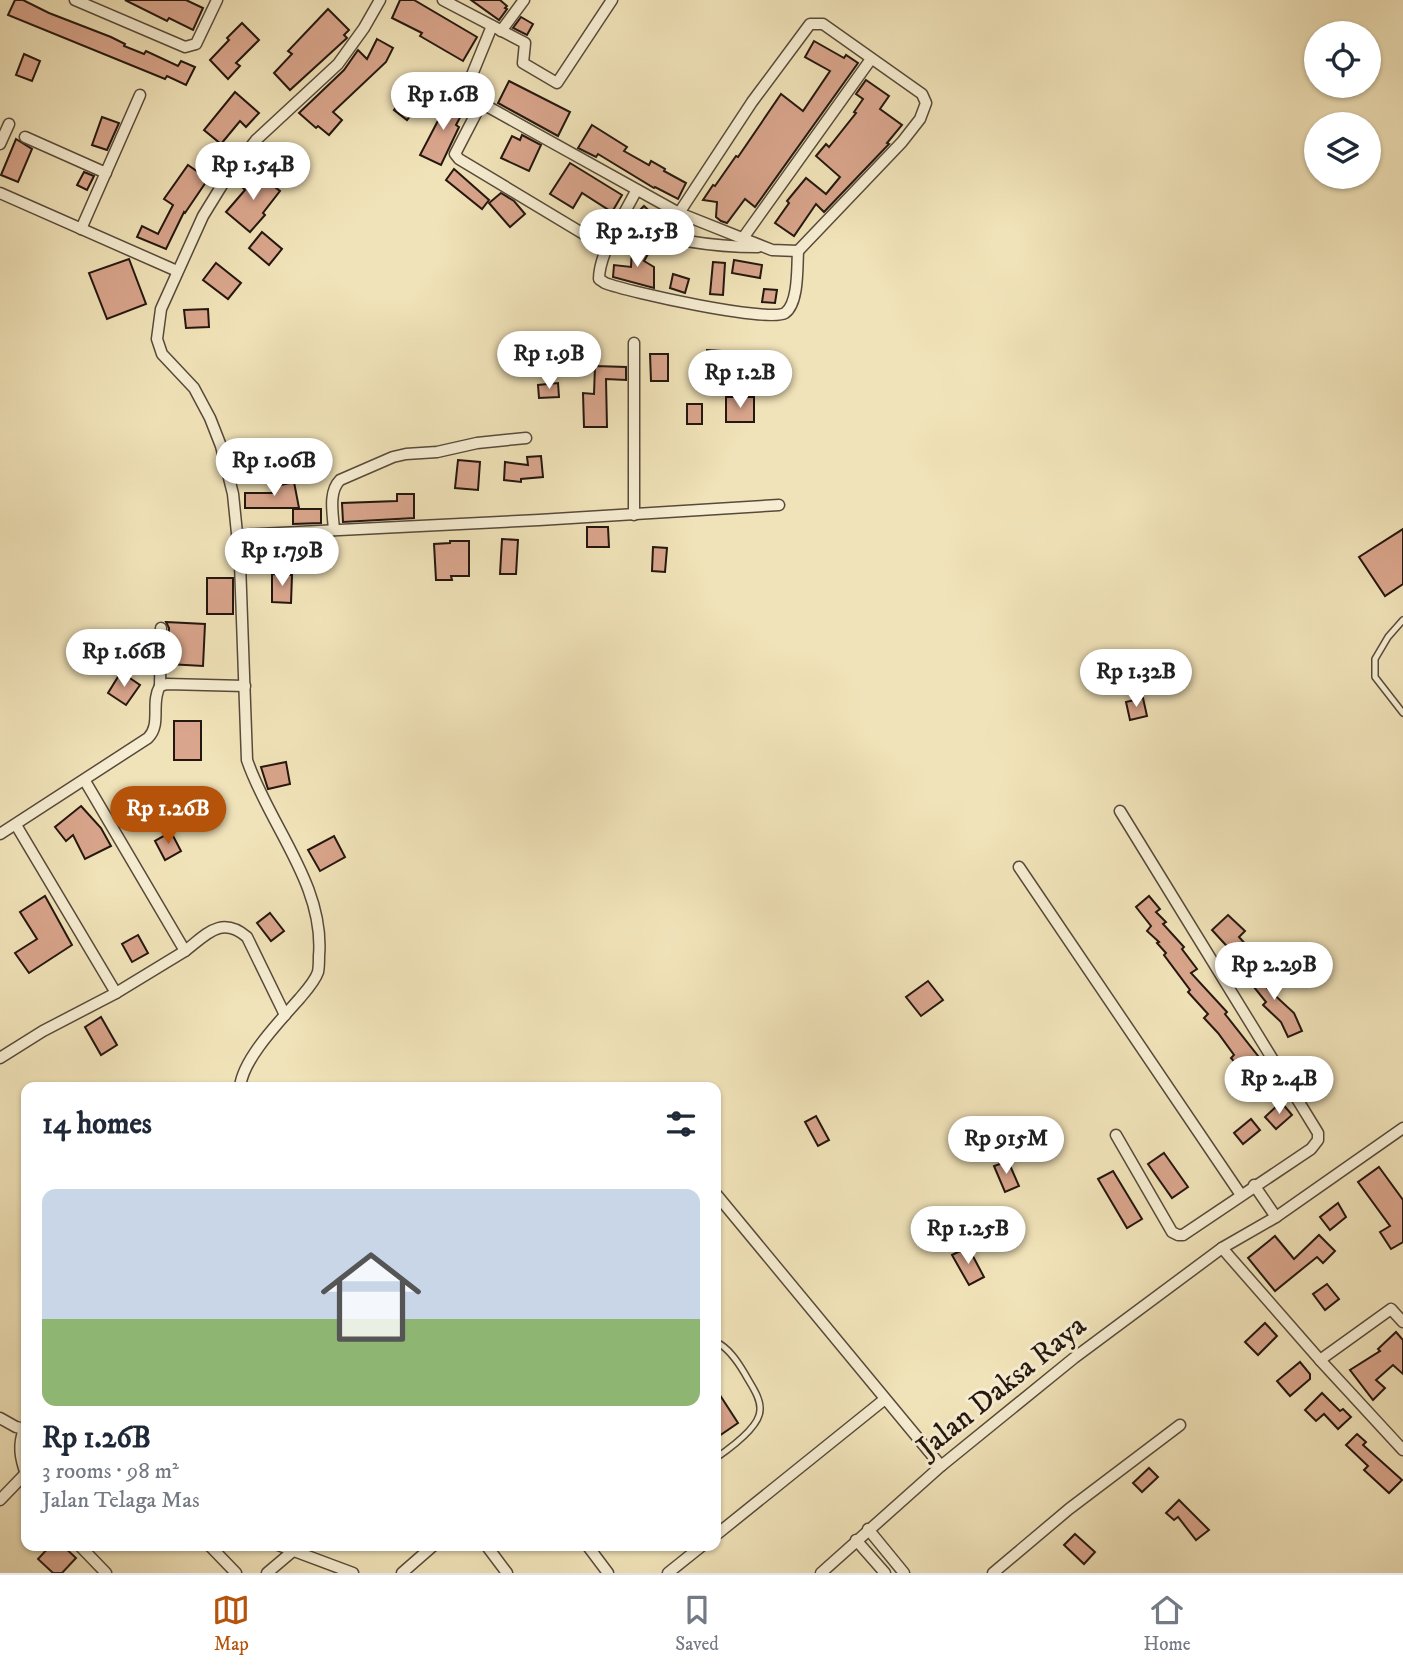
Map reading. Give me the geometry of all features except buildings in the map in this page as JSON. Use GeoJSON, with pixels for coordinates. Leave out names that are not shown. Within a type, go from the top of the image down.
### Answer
{"type":"FeatureCollection","features":[{"type":"Feature","properties":{"kind":"street"},"geometry":{"type":"LineString","coordinates":[[75,0],[185,47],[196,44],[217,0]]}},
{"type":"Feature","properties":{"kind":"street"},"geometry":{"type":"LineString","coordinates":[[240,1082],[256,1052],[305,993],[318,972],[320,926],[301,872],[255,783],[247,761],[238,534],[233,494],[221,446],[194,388],[162,354],[157,339],[161,309],[177,271],[204,216],[228,177],[256,140],[338,64],[380,0]]}},
{"type":"Feature","properties":{"kind":"street"},"geometry":{"type":"LineString","coordinates":[[443,0],[461,4],[525,43],[523,63],[557,83],[612,0]]}},
{"type":"Feature","properties":{"kind":"street"},"geometry":{"type":"LineString","coordinates":[[524,0],[497,28],[467,87],[474,99],[679,213],[761,247],[798,251]]}},
{"type":"Feature","properties":{"kind":"street"},"geometry":{"type":"LineString","coordinates":[[636,191],[607,248],[599,270],[599,279],[605,284],[666,299],[762,315],[781,315],[788,311],[793,301],[798,251],[902,142],[925,109],[926,103],[922,94],[823,24],[810,24],[752,102],[679,213]]}},
{"type":"Feature","properties":{"kind":"street"},"geometry":{"type":"LineString","coordinates":[[743,238],[872,59]]}},
{"type":"Feature","properties":{"kind":"street"},"geometry":{"type":"LineString","coordinates":[[81,229],[140,95]]}},
{"type":"Feature","properties":{"kind":"street"},"geometry":{"type":"LineString","coordinates":[[482,102],[455,154],[607,248]]}},
{"type":"Feature","properties":{"kind":"street"},"geometry":{"type":"LineString","coordinates":[[0,144],[9,124]]}},
{"type":"Feature","properties":{"kind":"street"},"geometry":{"type":"LineString","coordinates":[[25,137],[106,173]]}},
{"type":"Feature","properties":{"kind":"street"},"geometry":{"type":"LineString","coordinates":[[0,193],[177,271]]}},
{"type":"Feature","properties":{"kind":"street"},"geometry":{"type":"LineString","coordinates":[[620,224],[652,235],[737,247],[761,247]]}},
{"type":"Feature","properties":{"kind":"street"},"geometry":{"type":"LineString","coordinates":[[634,343],[634,514]]}},
{"type":"Feature","properties":{"kind":"street"},"geometry":{"type":"LineString","coordinates":[[334,530],[333,493],[340,480],[406,454],[437,452],[477,443],[526,438]]}},
{"type":"Feature","properties":{"kind":"street"},"geometry":{"type":"LineString","coordinates":[[238,534],[779,505]]}},
{"type":"Feature","properties":{"kind":"street"},"geometry":{"type":"LineString","coordinates":[[0,834],[85,781],[153,732],[156,692],[160,686],[161,628]]}},
{"type":"Feature","properties":{"kind":"street"},"geometry":{"type":"LineString","coordinates":[[160,686],[176,684],[245,687]]}},
{"type":"Feature","properties":{"kind":"street"},"geometry":{"type":"LineString","coordinates":[[85,781],[185,951]]}},
{"type":"Feature","properties":{"kind":"street"},"geometry":{"type":"LineString","coordinates":[[1116,1135],[1172,1232],[1178,1235],[1183,1235],[1311,1149],[1318,1140],[1318,1133],[1120,811]]}},
{"type":"Feature","properties":{"kind":"street"},"geometry":{"type":"LineString","coordinates":[[16,825],[116,993]]}},
{"type":"Feature","properties":{"kind":"street"},"geometry":{"type":"LineString","coordinates":[[1019,867],[1241,1195]]}},
{"type":"Feature","properties":{"kind":"street"},"geometry":{"type":"LineString","coordinates":[[0,1058],[43,1031],[116,993],[185,951],[214,929],[229,926],[247,937],[285,1015]]}},
{"type":"Feature","properties":{"kind":"street","name":"Jalan Daksa Raya"},"geometry":{"type":"LineString","coordinates":[[821,1573],[941,1466],[1074,1358],[1222,1248],[1276,1217],[1403,1128]]}},
{"type":"Feature","properties":{"kind":"street"},"geometry":{"type":"LineString","coordinates":[[1254,1185],[1276,1217]]}},
{"type":"Feature","properties":{"kind":"street"},"geometry":{"type":"LineString","coordinates":[[721,1200],[941,1466]]}},
{"type":"Feature","properties":{"kind":"street"},"geometry":{"type":"LineString","coordinates":[[1222,1248],[1403,1450]]}},
{"type":"Feature","properties":{"kind":"street"},"geometry":{"type":"LineString","coordinates":[[1320,1360],[1397,1309],[1403,1322]]}},
{"type":"Feature","properties":{"kind":"street"},"geometry":{"type":"LineString","coordinates":[[721,1531],[885,1398]]}},
{"type":"Feature","properties":{"kind":"street"},"geometry":{"type":"LineString","coordinates":[[0,1418],[21,1427]]}},
{"type":"Feature","properties":{"kind":"street"},"geometry":{"type":"LineString","coordinates":[[993,1573],[1069,1509],[1180,1424]]}},
{"type":"Feature","properties":{"kind":"street"},"geometry":{"type":"LineString","coordinates":[[21,1438],[21,1461]]}},
{"type":"Feature","properties":{"kind":"street"},"geometry":{"type":"LineString","coordinates":[[0,1500],[21,1478]]}},
{"type":"Feature","properties":{"kind":"street"},"geometry":{"type":"LineString","coordinates":[[868,1529],[904,1573]]}},
{"type":"Feature","properties":{"kind":"street"},"geometry":{"type":"LineString","coordinates":[[856,1540],[886,1573]]}},
{"type":"Feature","properties":{"kind":"street"},"geometry":{"type":"LineString","coordinates":[[85,1551],[106,1573]]}},
{"type":"Feature","properties":{"kind":"street"},"geometry":{"type":"LineString","coordinates":[[215,1551],[236,1573]]}},
{"type":"Feature","properties":{"kind":"street"},"geometry":{"type":"LineString","coordinates":[[267,1573],[293,1551],[353,1573]]}},
{"type":"Feature","properties":{"kind":"street"},"geometry":{"type":"LineString","coordinates":[[403,1573],[427,1551]]}},
{"type":"Feature","properties":{"kind":"street"},"geometry":{"type":"LineString","coordinates":[[490,1551],[506,1573]]}},
{"type":"Feature","properties":{"kind":"street"},"geometry":{"type":"LineString","coordinates":[[593,1551],[608,1573]]}},
{"type":"Feature","properties":{"kind":"street"},"geometry":{"type":"LineString","coordinates":[[668,1573],[696,1551]]}},
{"type":"Feature","properties":{"kind":"lane"},"geometry":{"type":"LineString","coordinates":[[1403,620],[1388,637],[1375,659],[1375,677],[1403,712]]}},
{"type":"Feature","properties":{"kind":"lane"},"geometry":{"type":"LineString","coordinates":[[721,1345],[727,1348],[741,1366],[758,1398],[760,1411],[757,1422],[721,1454]]}}]}
